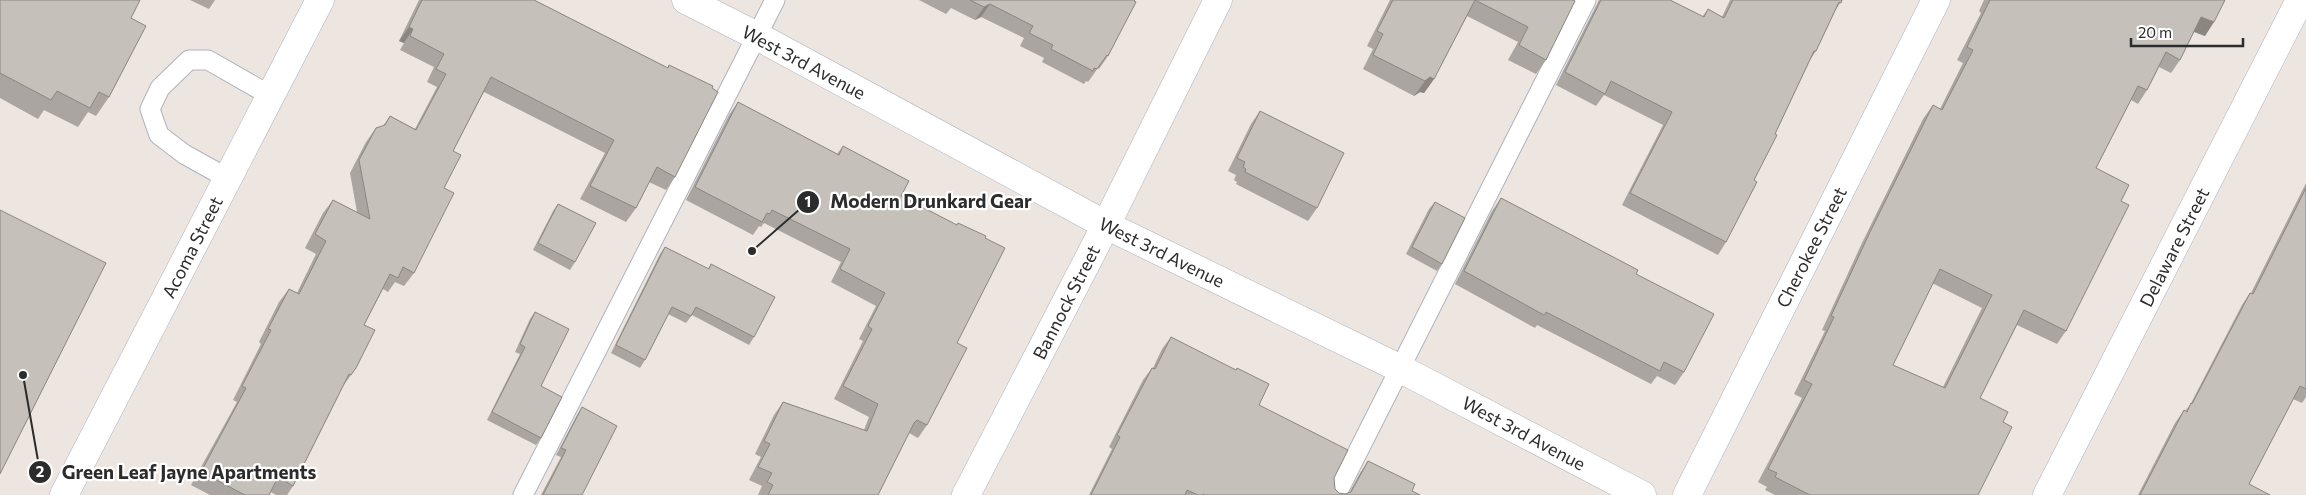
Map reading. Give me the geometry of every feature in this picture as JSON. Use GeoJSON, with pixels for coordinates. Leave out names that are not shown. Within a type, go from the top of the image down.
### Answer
{"type":"FeatureCollection","features":[{"type":"Feature","properties":{"kind":"street","name":"Acoma Street"},"geometry":{"type":"LineString","coordinates":[[64,495],[320,0]]}},
{"type":"Feature","properties":{"kind":"street","name":"West 3rd Avenue"},"geometry":{"type":"LineString","coordinates":[[686,0],[757,36],[1106,225],[1401,368],[1642,495]]}},
{"type":"Feature","properties":{"kind":"street","name":"Bannock Street"},"geometry":{"type":"LineString","coordinates":[[966,495],[1106,225],[1218,0]]}},
{"type":"Feature","properties":{"kind":"street","name":"Cherokee Street"},"geometry":{"type":"LineString","coordinates":[[1687,495],[1936,0]]}},
{"type":"Feature","properties":{"kind":"street","name":"Delaware Street"},"geometry":{"type":"LineString","coordinates":[[2047,495],[2300,0]]}},
{"type":"Feature","properties":{"kind":"lane"},"geometry":{"type":"LineString","coordinates":[[523,495],[775,0]]}},
{"type":"Feature","properties":{"kind":"lane"},"geometry":{"type":"LineString","coordinates":[[1336,495],[1586,0]]}},
{"type":"Feature","properties":{"kind":"lane"},"geometry":{"type":"LineString","coordinates":[[228,178],[184,154],[159,135],[150,109],[160,88],[189,60],[208,60],[271,96]]}},
{"type":"Feature","properties":{"kind":"building"},"geometry":{"type":"Polygon","coordinates":[[[0,0],[140,0],[131,18],[146,26],[109,97],[99,92],[90,108],[57,91],[51,100],[0,73],[0,0]]]}},
{"type":"Feature","properties":{"kind":"building"},"geometry":{"type":"Polygon","coordinates":[[[422,0],[534,0],[668,68],[669,65],[713,86],[712,88],[718,92],[675,177],[657,167],[636,208],[590,186],[614,140],[491,77],[453,151],[461,155],[444,188],[454,193],[414,273],[403,267],[398,278],[390,274],[364,325],[375,330],[356,368],[351,375],[349,374],[293,486],[278,477],[269,495],[245,495],[201,472],[246,388],[242,386],[271,330],[268,329],[289,289],[299,294],[326,241],[315,234],[333,200],[370,219],[359,160],[376,128],[385,125],[390,116],[416,130],[446,74],[436,69],[444,54],[410,36],[413,29],[409,27],[422,0]]]}},
{"type":"Feature","properties":{"kind":"building"},"geometry":{"type":"Polygon","coordinates":[[[970,0],[1135,0],[1136,2],[1108,56],[1093,71],[1051,49],[1053,45],[1029,33],[1033,26],[990,4],[984,7],[970,0]]]}},
{"type":"Feature","properties":{"kind":"building"},"geometry":{"type":"Polygon","coordinates":[[[1393,0],[1475,0],[1434,79],[1430,77],[1425,81],[1373,55],[1383,34],[1377,31],[1393,0]]]}},
{"type":"Feature","properties":{"kind":"building"},"geometry":{"type":"Polygon","coordinates":[[[1475,0],[1575,1],[1546,60],[1519,45],[1528,27],[1475,0]]]}},
{"type":"Feature","properties":{"kind":"building"},"geometry":{"type":"Polygon","coordinates":[[[1601,0],[1670,0],[1704,17],[1708,9],[1724,18],[1733,0],[1842,0],[1841,3],[1839,2],[1816,51],[1814,51],[1775,134],[1777,135],[1754,180],[1757,182],[1726,242],[1630,193],[1672,112],[1611,81],[1605,94],[1565,72],[1601,0]]]}},
{"type":"Feature","properties":{"kind":"building"},"geometry":{"type":"Polygon","coordinates":[[[1990,0],[2225,0],[2214,22],[2201,17],[2180,60],[2166,52],[2147,90],[2138,86],[2096,168],[2129,185],[2121,201],[2129,205],[2066,331],[2024,310],[1980,398],[2008,412],[2003,422],[2012,427],[1978,495],[1810,495],[1775,477],[1777,473],[1768,469],[1812,384],[1804,380],[1834,317],[1831,316],[1870,232],[1933,105],[1942,110],[1973,50],[1967,47],[1990,0]],[[1940,269],[1893,365],[1945,388],[1992,295],[1940,269]]]}},
{"type":"Feature","properties":{"kind":"building"},"geometry":{"type":"Polygon","coordinates":[[[738,102],[839,155],[843,146],[909,181],[901,196],[957,225],[958,223],[986,236],[985,238],[1005,248],[957,343],[967,348],[927,425],[917,420],[914,423],[878,495],[768,495],[773,485],[767,482],[772,473],[758,467],[770,444],[764,441],[783,402],[867,431],[878,404],[843,386],[872,329],[868,326],[885,293],[840,269],[850,249],[772,210],[770,214],[767,213],[762,222],[695,187],[738,102]]]}},
{"type":"Feature","properties":{"kind":"building"},"geometry":{"type":"Polygon","coordinates":[[[1260,111],[1344,153],[1317,208],[1245,172],[1246,169],[1243,167],[1245,162],[1237,158],[1260,111]]]}},
{"type":"Feature","properties":{"kind":"building"},"geometry":{"type":"Polygon","coordinates":[[[2306,188],[2306,389],[2300,386],[2249,484],[2270,495],[2140,495],[2184,410],[2187,412],[2192,404],[2250,293],[2253,294],[2306,188]]]}},
{"type":"Feature","properties":{"kind":"building"},"geometry":{"type":"Polygon","coordinates":[[[1501,198],[1638,270],[1636,274],[1714,314],[1684,372],[1664,362],[1660,371],[1546,312],[1544,315],[1464,271],[1501,198]]]}},
{"type":"Feature","properties":{"kind":"building"},"geometry":{"type":"Polygon","coordinates":[[[1435,202],[1465,218],[1442,264],[1412,247],[1435,202]]]}},
{"type":"Feature","properties":{"kind":"building"},"geometry":{"type":"Polygon","coordinates":[[[558,204],[596,223],[575,262],[538,243],[558,204]]]}},
{"type":"Feature","properties":{"kind":"building"},"geometry":{"type":"Polygon","coordinates":[[[0,210],[106,263],[0,474],[0,210]]]}},
{"type":"Feature","properties":{"kind":"building"},"geometry":{"type":"Polygon","coordinates":[[[665,247],[709,269],[711,264],[775,297],[754,337],[696,307],[691,316],[672,307],[645,360],[616,345],[665,247]]]}},
{"type":"Feature","properties":{"kind":"building"},"geometry":{"type":"Polygon","coordinates":[[[535,312],[569,329],[541,386],[562,397],[541,438],[492,412],[525,347],[520,344],[535,312]]]}},
{"type":"Feature","properties":{"kind":"building"},"geometry":{"type":"Polygon","coordinates":[[[1171,337],[1236,370],[1237,368],[1269,384],[1259,405],[1348,450],[1334,478],[1335,489],[1339,493],[1351,492],[1368,461],[1415,484],[1412,491],[1420,495],[1198,495],[1187,490],[1185,495],[1091,495],[1120,437],[1117,435],[1152,368],[1155,369],[1171,337]]]}},
{"type":"Feature","properties":{"kind":"building"},"geometry":{"type":"Polygon","coordinates":[[[582,407],[617,426],[582,495],[543,495],[566,450],[561,448],[582,407]]]}},
{"type":"Feature","properties":{"kind":"place","name":"Modern Drunkard Gear"},"geometry":{"type":"Point","coordinates":[752,251]}},
{"type":"Feature","properties":{"kind":"place","name":"Green Leaf Jayne Apartments"},"geometry":{"type":"Point","coordinates":[23,375]}}]}
